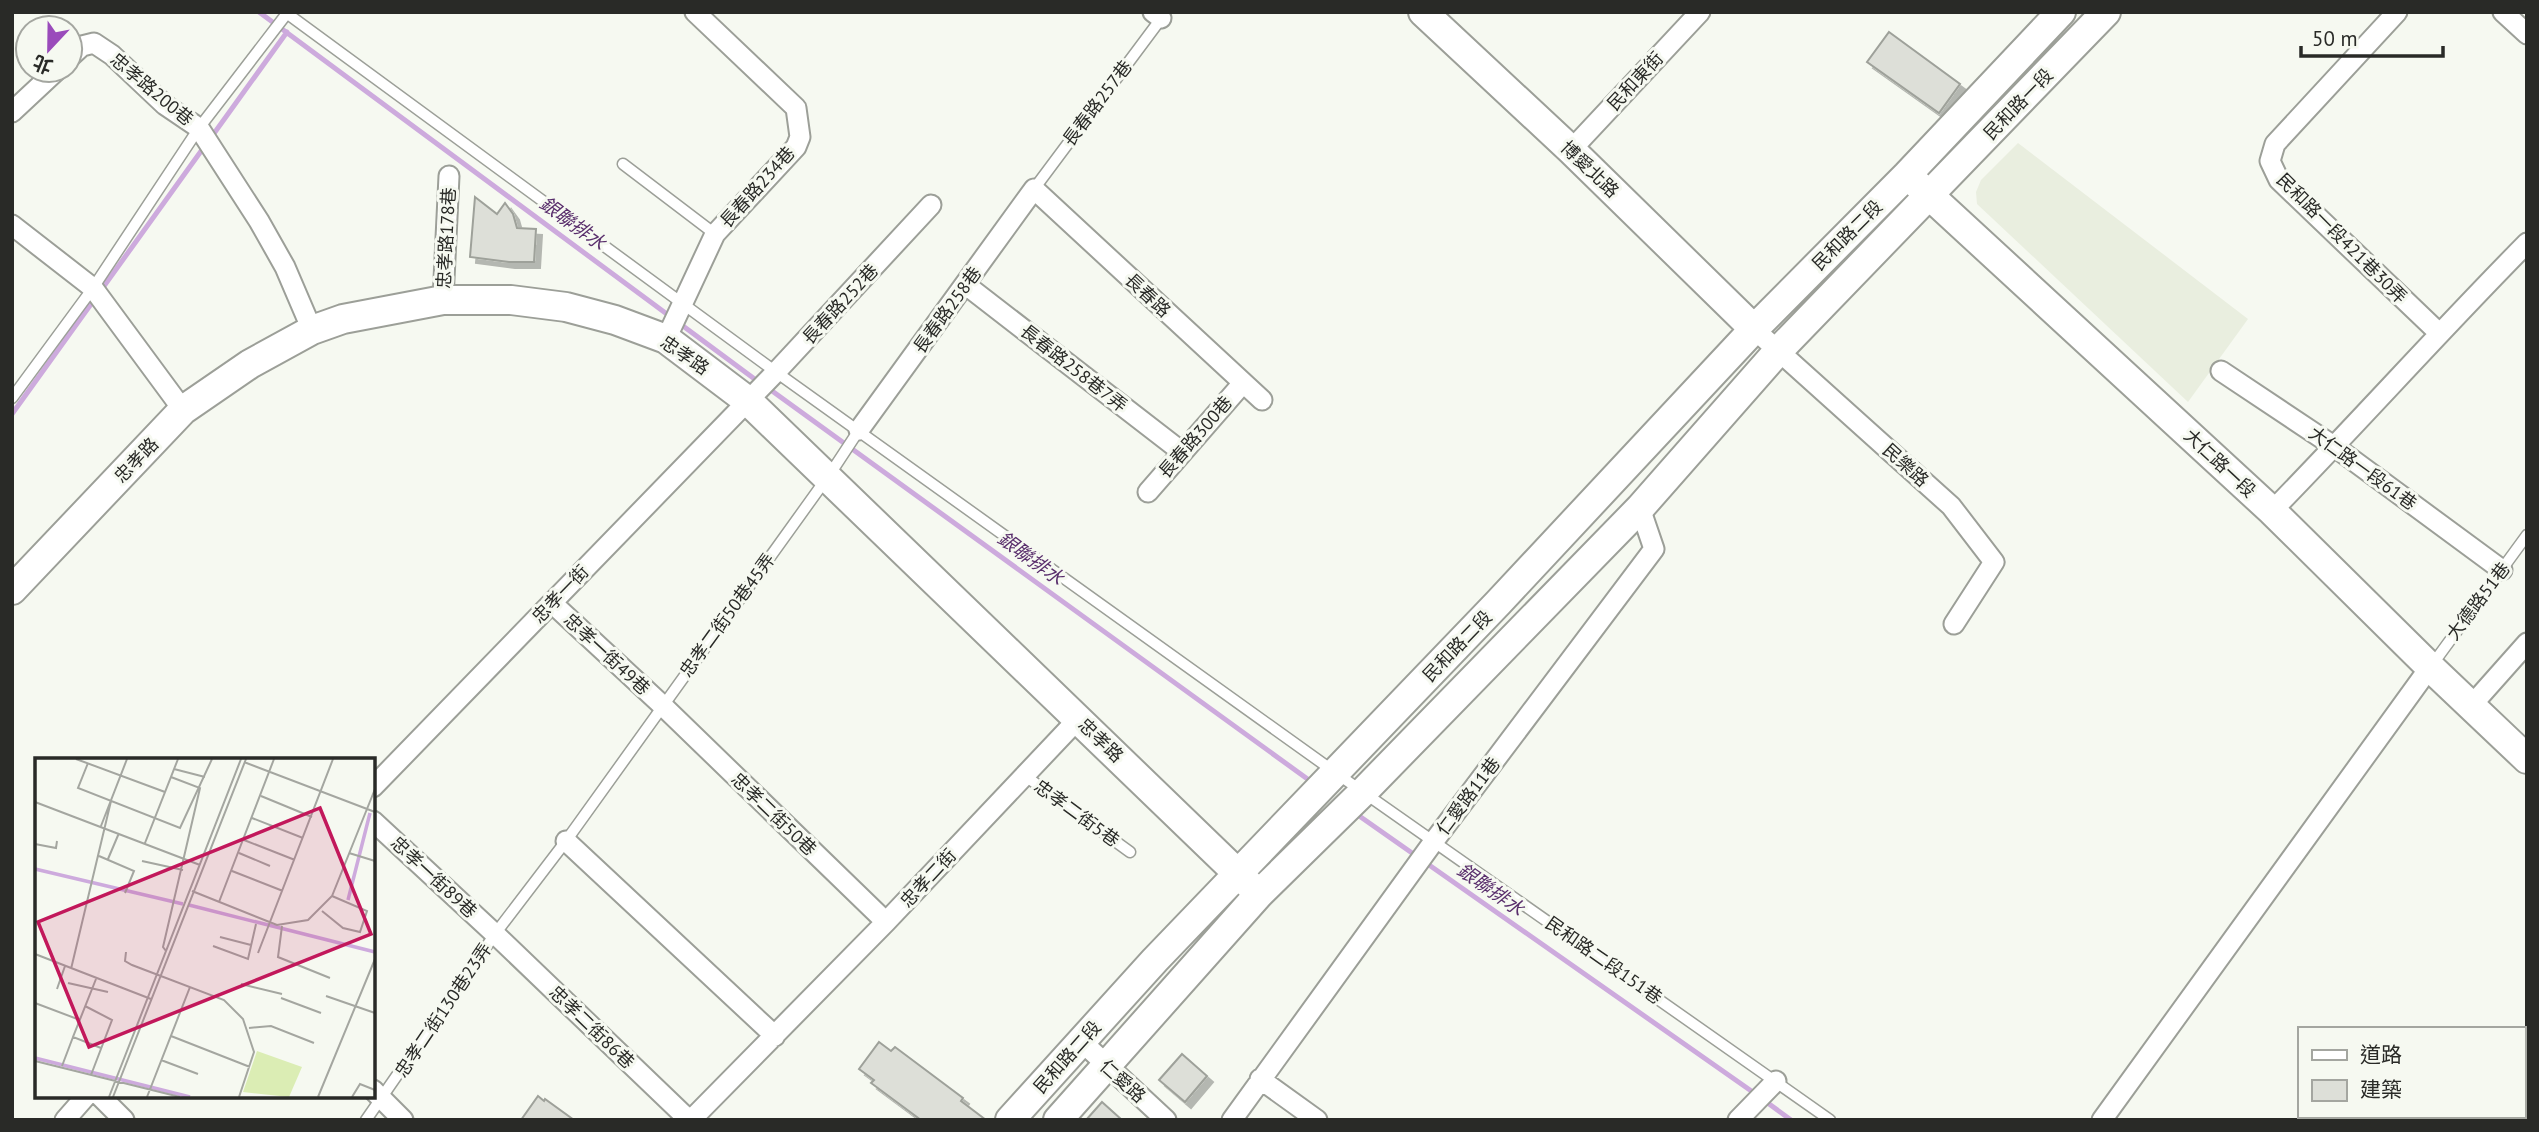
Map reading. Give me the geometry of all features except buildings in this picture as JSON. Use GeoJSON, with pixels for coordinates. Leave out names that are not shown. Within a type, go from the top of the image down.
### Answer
{"type":"FeatureCollection","features":[{"type":"Feature","properties":{"kind":"street","name":"長春路234巷"},"geometry":{"type":"LineString","coordinates":[[666,340],[715,234],[796,147],[800,137],[796,108],[695,12]]}},
{"type":"Feature","properties":{"kind":"street","name":"博愛北路"},"geometry":{"type":"LineString","coordinates":[[1423,12],[1571,150],[1754,329]]}},
{"type":"Feature","properties":{"kind":"street","name":"民和東街"},"geometry":{"type":"LineString","coordinates":[[1571,150],[1700,12]]}},
{"type":"Feature","properties":{"kind":"street","name":"民和路一段"},"geometry":{"type":"LineString","coordinates":[[1907,175],[2061,12]]}},
{"type":"Feature","properties":{"kind":"street","name":"民和路一段"},"geometry":{"type":"LineString","coordinates":[[1930,196],[2106,12]]}},
{"type":"Feature","properties":{"kind":"street","name":"民和路一段421巷30弄"},"geometry":{"type":"LineString","coordinates":[[2397,12],[2275,145],[2270,161],[2279,180],[2439,332]]}},
{"type":"Feature","properties":{"kind":"street"},"geometry":{"type":"LineString","coordinates":[[2503,12],[2527,34]]}},
{"type":"Feature","properties":{"kind":"street","name":"忠孝路200巷"},"geometry":{"type":"LineString","coordinates":[[84,46],[94,43],[112,55],[165,105],[199,128]]}},
{"type":"Feature","properties":{"kind":"street"},"geometry":{"type":"LineString","coordinates":[[12,112],[42,84]]}},
{"type":"Feature","properties":{"kind":"street"},"geometry":{"type":"LineString","coordinates":[[199,128],[285,267],[312,330]]}},
{"type":"Feature","properties":{"kind":"street","name":"大仁路一段"},"geometry":{"type":"LineString","coordinates":[[1907,175],[2272,511],[2527,759]]}},
{"type":"Feature","properties":{"kind":"street","name":"民和路二段"},"geometry":{"type":"LineString","coordinates":[[1010,1120],[1237,873],[1499,603],[1754,329],[1907,175]]}},
{"type":"Feature","properties":{"kind":"street","name":"忠孝路178巷"},"geometry":{"type":"LineString","coordinates":[[443,300],[449,176]]}},
{"type":"Feature","properties":{"kind":"street","name":"長春路258巷"},"geometry":{"type":"LineString","coordinates":[[859,430],[1034,189]]}},
{"type":"Feature","properties":{"kind":"street","name":"長春路"},"geometry":{"type":"LineString","coordinates":[[1034,189],[1262,400]]}},
{"type":"Feature","properties":{"kind":"street","name":"民和路二段"},"geometry":{"type":"LineString","coordinates":[[1058,1120],[1259,894],[1365,790],[1640,508],[1779,350],[1930,196]]}},
{"type":"Feature","properties":{"kind":"street","name":"長春路252巷"},"geometry":{"type":"LineString","coordinates":[[748,401],[931,205]]}},
{"type":"Feature","properties":{"kind":"street"},"geometry":{"type":"LineString","coordinates":[[12,226],[93,288],[183,411]]}},
{"type":"Feature","properties":{"kind":"street"},"geometry":{"type":"LineString","coordinates":[[2272,511],[2335,447],[2439,332],[2527,243]]}},
{"type":"Feature","properties":{"kind":"street","name":"長春路258巷7弄"},"geometry":{"type":"LineString","coordinates":[[966,285],[1182,452]]}},
{"type":"Feature","properties":{"kind":"street","name":"忠孝路"},"geometry":{"type":"LineString","coordinates":[[12,590],[183,411],[250,364],[312,330],[370,313],[443,300],[511,300],[566,307],[615,320],[666,340],[748,401],[1259,894]]}},
{"type":"Feature","properties":{"kind":"street","name":"民樂路"},"geometry":{"type":"LineString","coordinates":[[1754,329],[1951,506],[1994,562],[1954,624]]}},
{"type":"Feature","properties":{"kind":"street","name":"大仁路一段61巷"},"geometry":{"type":"LineString","coordinates":[[2221,371],[2335,447],[2502,570]]}},
{"type":"Feature","properties":{"kind":"street","name":"長春路300巷"},"geometry":{"type":"LineString","coordinates":[[1148,492],[1243,383]]}},
{"type":"Feature","properties":{"kind":"street","name":"忠孝一街"},"geometry":{"type":"LineString","coordinates":[[374,786],[748,401]]}},
{"type":"Feature","properties":{"kind":"street","name":"仁愛路11巷"},"geometry":{"type":"LineString","coordinates":[[1233,1120],[1434,841],[1654,549],[1640,508]]}},
{"type":"Feature","properties":{"kind":"street","name":"忠孝一街49巷"},"geometry":{"type":"LineString","coordinates":[[552,603],[662,705]]}},
{"type":"Feature","properties":{"kind":"street"},"geometry":{"type":"LineString","coordinates":[[1499,603],[1522,629]]}},
{"type":"Feature","properties":{"kind":"street"},"geometry":{"type":"LineString","coordinates":[[2471,706],[2527,643]]}},
{"type":"Feature","properties":{"kind":"street"},"geometry":{"type":"LineString","coordinates":[[2102,1120],[2430,667]]}},
{"type":"Feature","properties":{"kind":"street","name":"忠孝二街50巷"},"geometry":{"type":"LineString","coordinates":[[662,705],[886,922]]}},
{"type":"Feature","properties":{"kind":"street","name":"忠孝二街"},"geometry":{"type":"LineString","coordinates":[[690,1120],[775,1037],[1079,718]]}},
{"type":"Feature","properties":{"kind":"street","name":"忠孝一街89巷"},"geometry":{"type":"LineString","coordinates":[[374,822],[495,934]]}},
{"type":"Feature","properties":{"kind":"street"},"geometry":{"type":"LineString","coordinates":[[566,842],[775,1037]]}},
{"type":"Feature","properties":{"kind":"street","name":"忠孝二街86巷"},"geometry":{"type":"LineString","coordinates":[[495,934],[690,1120]]}},
{"type":"Feature","properties":{"kind":"street","name":"仁愛路"},"geometry":{"type":"LineString","coordinates":[[1081,1041],[1166,1120]]}},
{"type":"Feature","properties":{"kind":"street"},"geometry":{"type":"LineString","coordinates":[[1260,1079],[1317,1120]]}},
{"type":"Feature","properties":{"kind":"street"},"geometry":{"type":"LineString","coordinates":[[1738,1120],[1772,1085]]}},
{"type":"Feature","properties":{"kind":"street"},"geometry":{"type":"LineString","coordinates":[[377,1095],[403,1120]]}},
{"type":"Feature","properties":{"kind":"street"},"geometry":{"type":"LineString","coordinates":[[65,1120],[85,1097]]}},
{"type":"Feature","properties":{"kind":"street"},"geometry":{"type":"LineString","coordinates":[[101,1097],[124,1120]]}},
{"type":"Feature","properties":{"kind":"lane"},"geometry":{"type":"LineString","coordinates":[[12,398],[93,288],[199,128],[286,13]]}},
{"type":"Feature","properties":{"kind":"lane","name":"民和路二段151巷"},"geometry":{"type":"LineString","coordinates":[[286,13],[776,372],[1336,772],[1365,790],[1772,1085],[1830,1120]]}},
{"type":"Feature","properties":{"kind":"lane","name":"長春路257巷"},"geometry":{"type":"LineString","coordinates":[[1034,189],[1160,14]]}},
{"type":"Feature","properties":{"kind":"lane"},"geometry":{"type":"LineString","coordinates":[[623,164],[715,234]]}},
{"type":"Feature","properties":{"kind":"lane","name":"忠孝二街50巷45弄"},"geometry":{"type":"LineString","coordinates":[[495,934],[566,842],[859,430]]}},
{"type":"Feature","properties":{"kind":"lane","name":"大德路51巷"},"geometry":{"type":"LineString","coordinates":[[2430,667],[2527,535]]}},
{"type":"Feature","properties":{"kind":"lane","name":"忠孝二街5巷"},"geometry":{"type":"LineString","coordinates":[[1024,775],[1130,852]]}},
{"type":"Feature","properties":{"kind":"lane","name":"忠孝二街130巷23弄"},"geometry":{"type":"LineString","coordinates":[[366,1120],[377,1095],[495,934]]}},
{"type":"Feature","properties":{"kind":"shaded area"},"geometry":{"type":"Polygon","coordinates":[[[2018,143],[2248,319],[2188,402],[1977,204],[1976,192],[1981,180],[2018,143]]]}},
{"type":"Feature","properties":{"kind":"waterway","name":"銀聯排水"},"geometry":{"type":"LineString","coordinates":[[259,12],[760,383]]}},
{"type":"Feature","properties":{"kind":"waterway"},"geometry":{"type":"LineString","coordinates":[[210,139],[287,32]]}},
{"type":"Feature","properties":{"kind":"waterway"},"geometry":{"type":"LineString","coordinates":[[12,414],[204,147]]}},
{"type":"Feature","properties":{"kind":"waterway","name":"銀聯排水"},"geometry":{"type":"LineString","coordinates":[[768,388],[1313,783]]}},
{"type":"Feature","properties":{"kind":"waterway","name":"銀聯排水"},"geometry":{"type":"LineString","coordinates":[[1355,813],[1757,1095]]}},
{"type":"Feature","properties":{"kind":"waterway","name":"銀聯排水"},"geometry":{"type":"LineString","coordinates":[[1765,1101],[1791,1120]]}}]}
